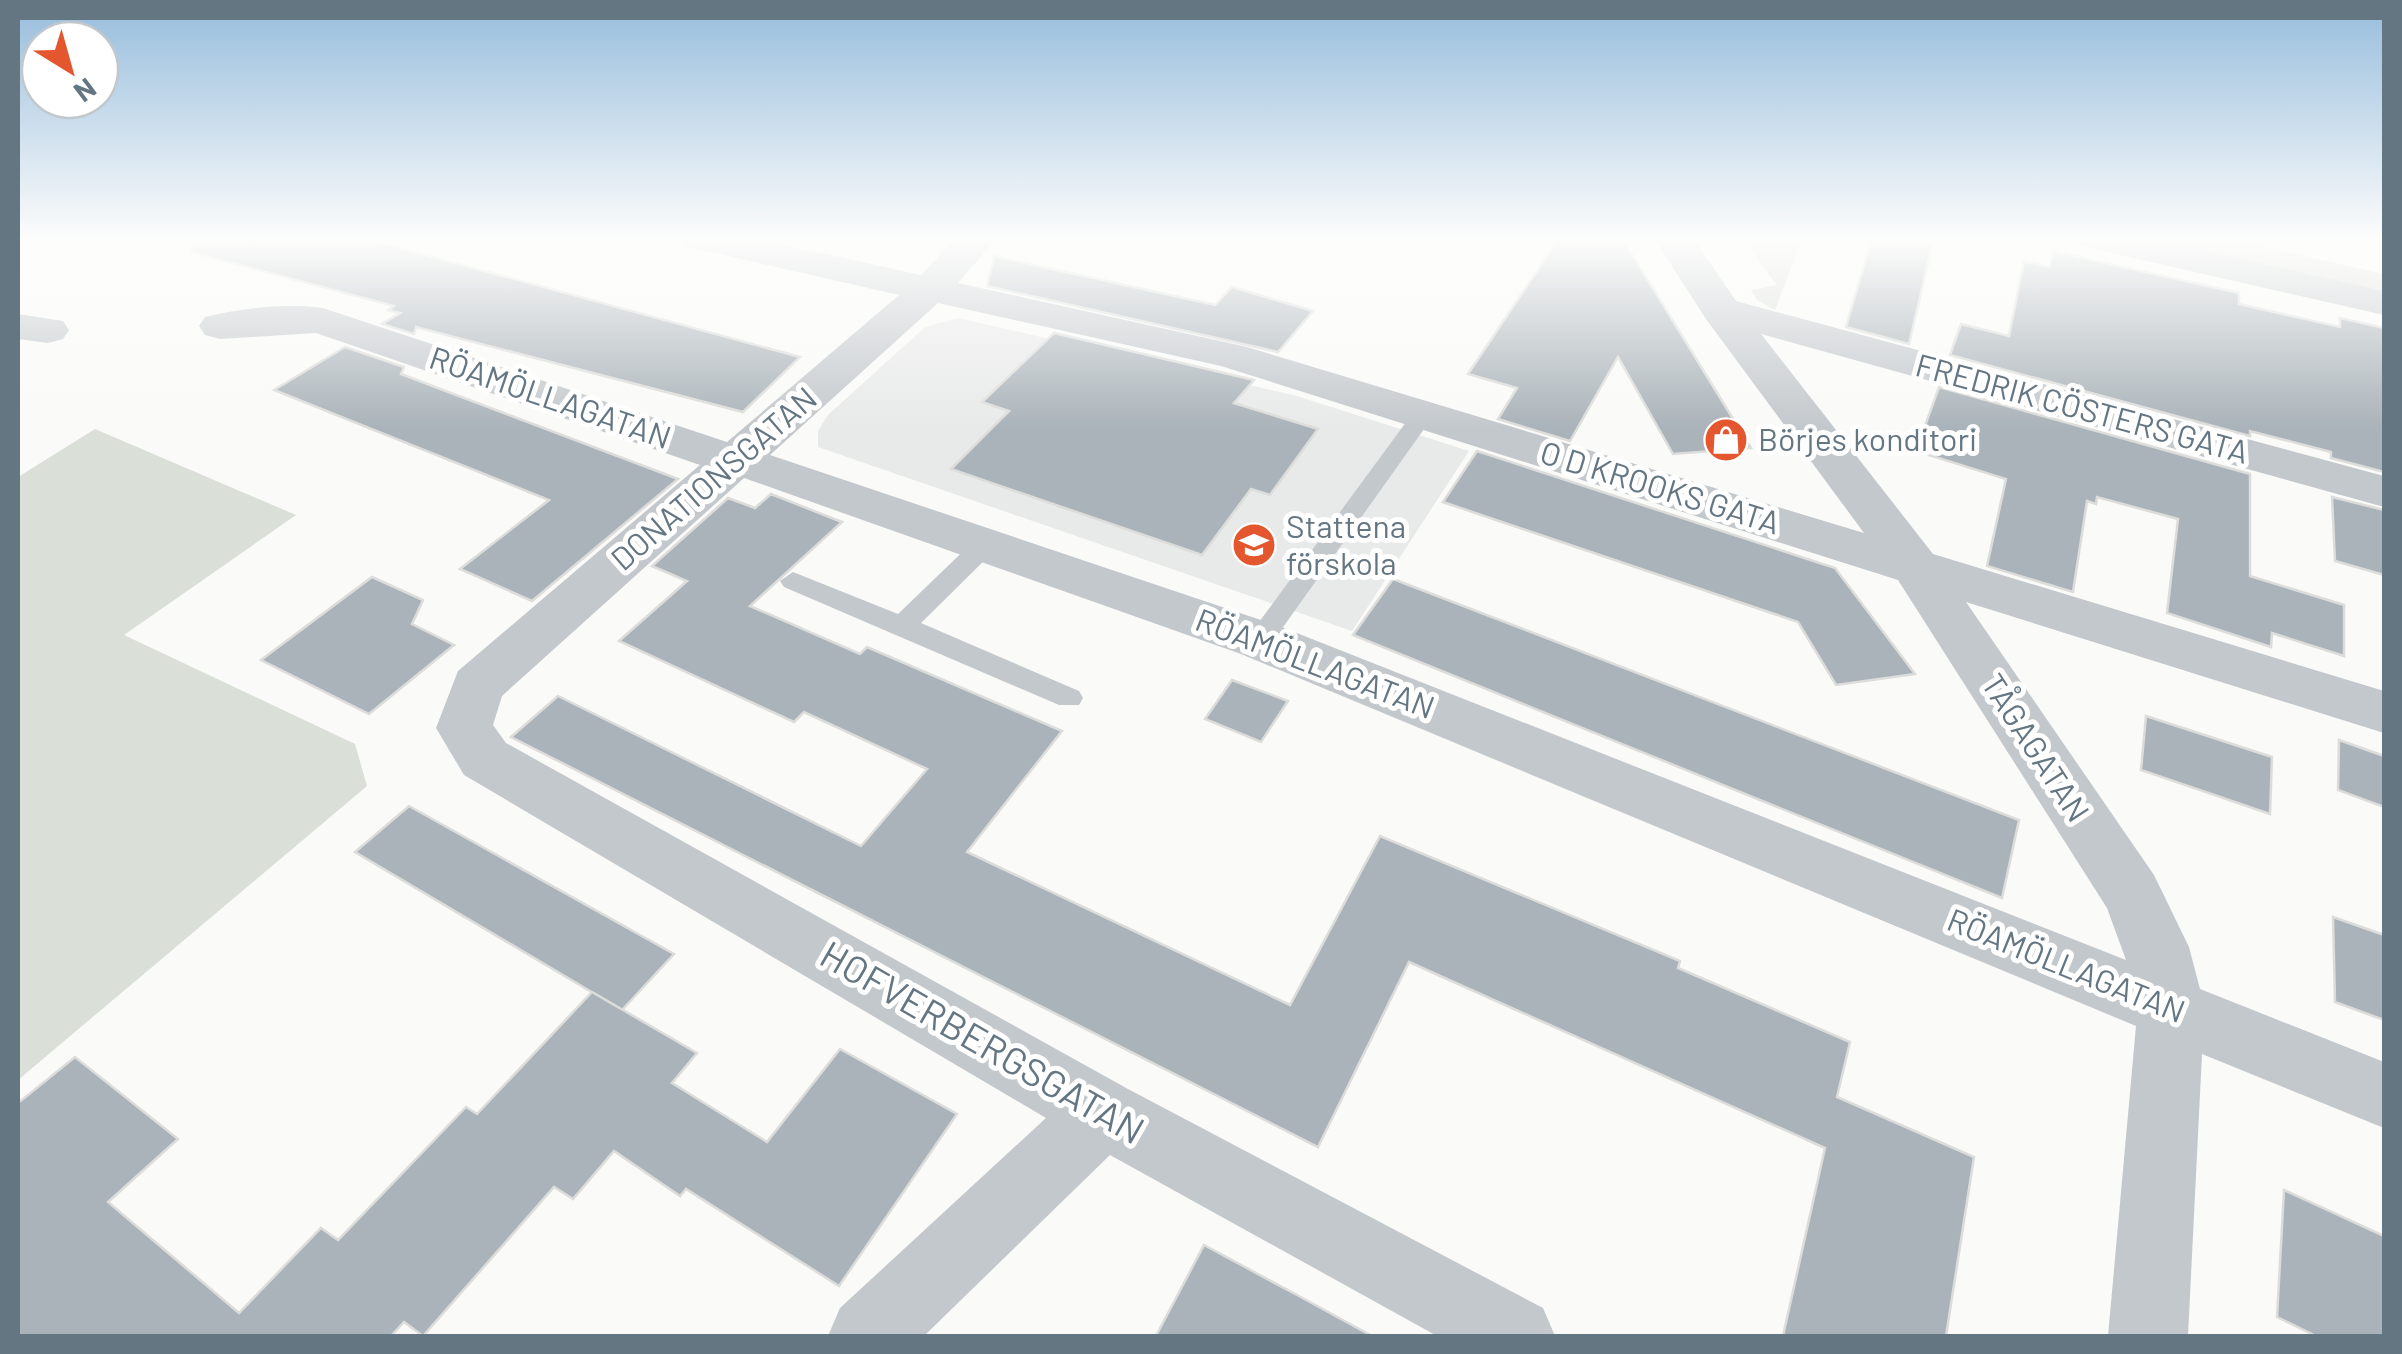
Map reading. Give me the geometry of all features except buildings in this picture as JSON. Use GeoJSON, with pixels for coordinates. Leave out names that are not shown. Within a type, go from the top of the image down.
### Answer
{"type":"FeatureCollection","features":[{"type":"Feature","properties":{"kind":"street","name":"DONATIONSGATAN"},"geometry":{"type":"LineString","coordinates":[[464,728],[478,686],[915,301]]}},
{"type":"Feature","properties":{"kind":"street","name":"O D KROOKS GATA"},"geometry":{"type":"LineString","coordinates":[[980,301],[1232,356],[2384,712]]}},
{"type":"Feature","properties":{"kind":"street","name":"TÅGAGATAN"},"geometry":{"type":"LineString","coordinates":[[1715,301],[1916,566],[2132,894],[2156,947],[2171,1008],[2148,1336]]}},
{"type":"Feature","properties":{"kind":"street","name":"FREDRIK CÖSTERS GATA"},"geometry":{"type":"LineString","coordinates":[[1721,310],[2384,492]]}},
{"type":"Feature","properties":{"kind":"street","name":"RÖAMÖLLAGATAN"},"geometry":{"type":"LineString","coordinates":[[220,326],[265,320],[324,321],[736,461],[790,475],[1260,640],[2384,1095]]}},
{"type":"Feature","properties":{"kind":"street","name":"HOFVERBERGSGATAN"},"geometry":{"type":"LineString","coordinates":[[464,728],[485,759],[1103,1113],[1515,1336]]}},
{"type":"Feature","properties":{"kind":"street"},"geometry":{"type":"LineString","coordinates":[[868,1336],[1103,1113]]}},
{"type":"Feature","properties":{"kind":"lane"},"geometry":{"type":"LineString","coordinates":[[1260,640],[1424,416]]}},
{"type":"Feature","properties":{"kind":"lane"},"geometry":{"type":"LineString","coordinates":[[902,626],[987,543]]}},
{"type":"Feature","properties":{"kind":"lane"},"geometry":{"type":"LineString","coordinates":[[794,581],[1070,698]]}},
{"type":"Feature","properties":{"kind":"shaded area"},"geometry":{"type":"Polygon","coordinates":[[[1759,301],[1778,301],[1775,310],[1759,301]]]}},
{"type":"Feature","properties":{"kind":"shaded area","name":"Stattena förskola"},"geometry":{"type":"Polygon","coordinates":[[[958,318],[1297,396],[1469,451],[1352,631],[818,447],[818,431],[828,415],[925,327],[958,318]]]}},
{"type":"Feature","properties":{"kind":"shaded area"},"geometry":{"type":"Polygon","coordinates":[[[95,429],[296,515],[124,635],[355,744],[367,786],[18,1080],[18,477],[95,429]]]}},
{"type":"Feature","properties":{"kind":"place","name":"Börjes konditori"},"geometry":{"type":"Point","coordinates":[1726,440]}},
{"type":"Feature","properties":{"kind":"place","name":"Stattena förskola"},"geometry":{"type":"Point","coordinates":[1254,545]}}]}
